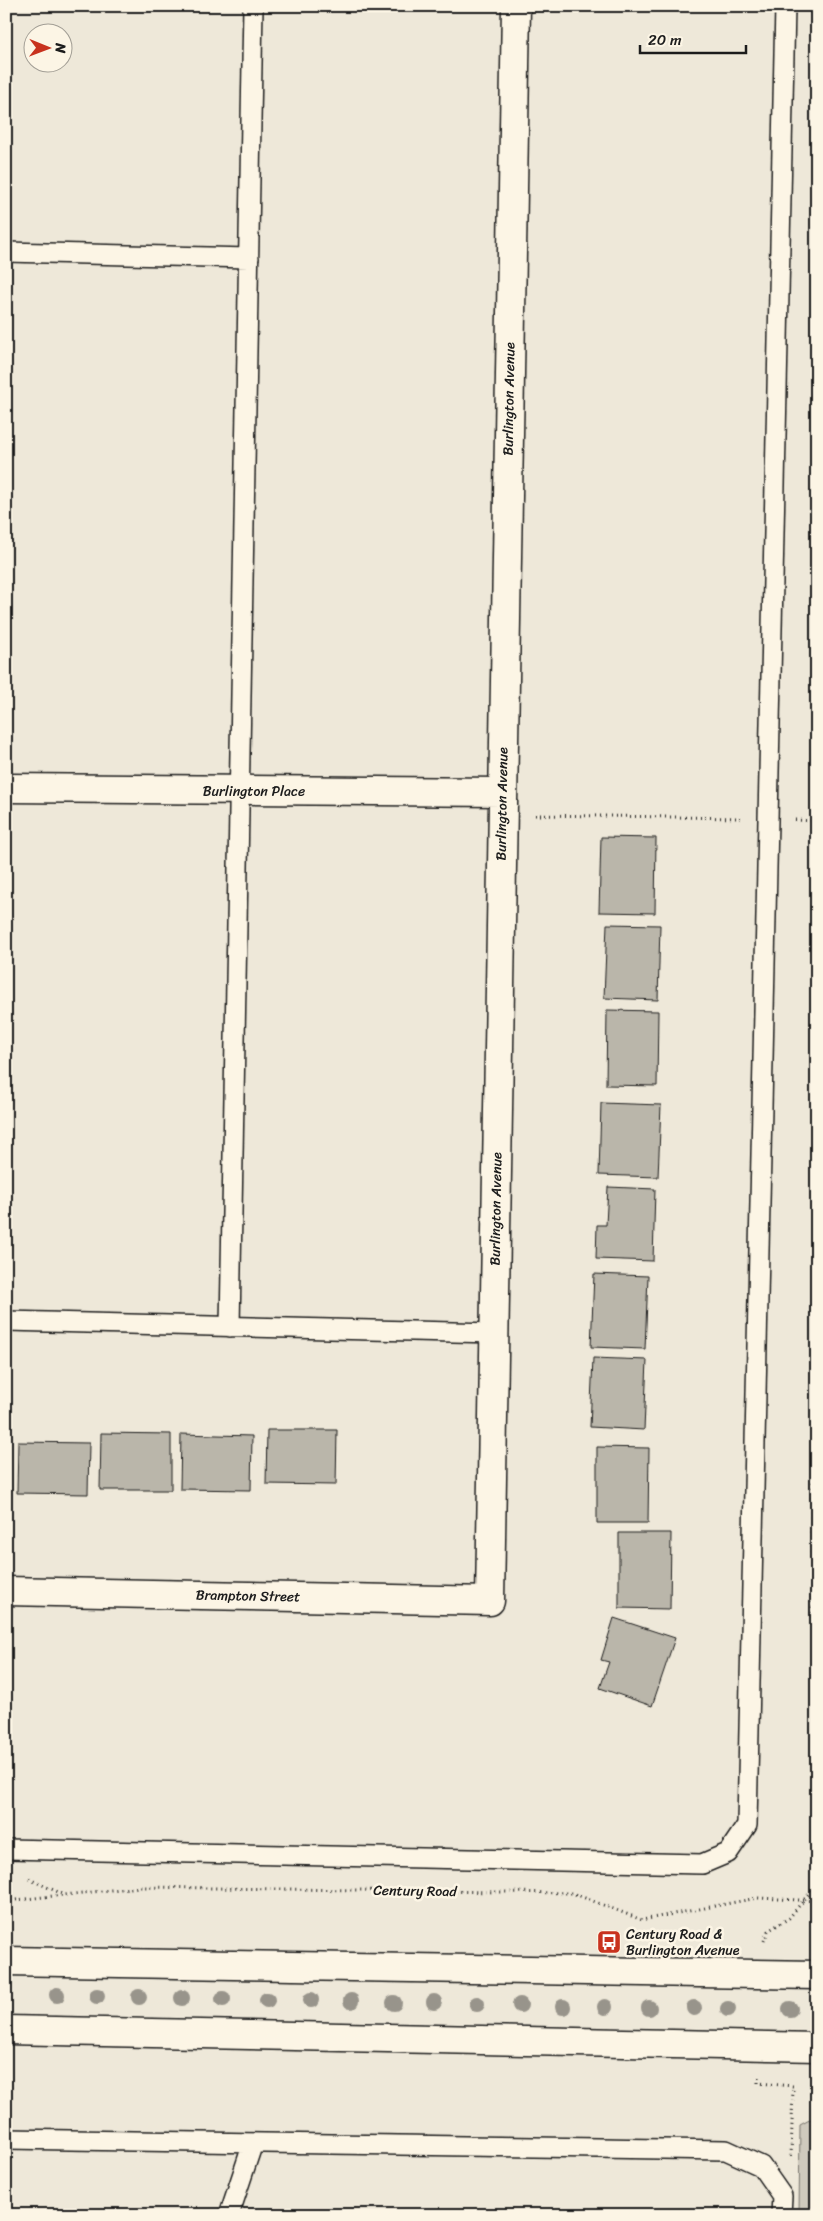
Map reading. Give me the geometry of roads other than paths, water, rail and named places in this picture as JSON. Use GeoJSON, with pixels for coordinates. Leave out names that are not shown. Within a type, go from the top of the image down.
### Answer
{"type":"FeatureCollection","features":[{"type":"Feature","properties":{"kind":"street","name":"Burlington Avenue"},"geometry":{"type":"LineString","coordinates":[[490,1601],[516,6]]}},
{"type":"Feature","properties":{"kind":"street","name":"Burlington Place"},"geometry":{"type":"LineString","coordinates":[[6,788],[239,791],[502,803]]}},
{"type":"Feature","properties":{"kind":"street","name":"Brampton Street"},"geometry":{"type":"LineString","coordinates":[[6,1591],[490,1601]]}},
{"type":"Feature","properties":{"kind":"street"},"geometry":{"type":"LineString","coordinates":[[6,1962],[817,1975]]}},
{"type":"Feature","properties":{"kind":"street"},"geometry":{"type":"LineString","coordinates":[[6,2030],[817,2047]]}},
{"type":"Feature","properties":{"kind":"lane"},"geometry":{"type":"LineString","coordinates":[[230,1327],[253,6]]}},
{"type":"Feature","properties":{"kind":"lane"},"geometry":{"type":"LineString","coordinates":[[6,1849],[702,1864],[728,1853],[747,1825],[785,6]]}},
{"type":"Feature","properties":{"kind":"lane"},"geometry":{"type":"LineString","coordinates":[[6,252],[249,258]]}},
{"type":"Feature","properties":{"kind":"lane"},"geometry":{"type":"LineString","coordinates":[[6,1321],[494,1333]]}},
{"type":"Feature","properties":{"kind":"lane"},"geometry":{"type":"LineString","coordinates":[[6,2139],[726,2150],[761,2166],[782,2205]]}},
{"type":"Feature","properties":{"kind":"lane"},"geometry":{"type":"LineString","coordinates":[[229,2215],[253,2143]]}},
{"type":"Feature","properties":{"kind":"place","name":"Century Road & Burlington Avenue"},"geometry":{"type":"Point","coordinates":[609,1942]}}]}
